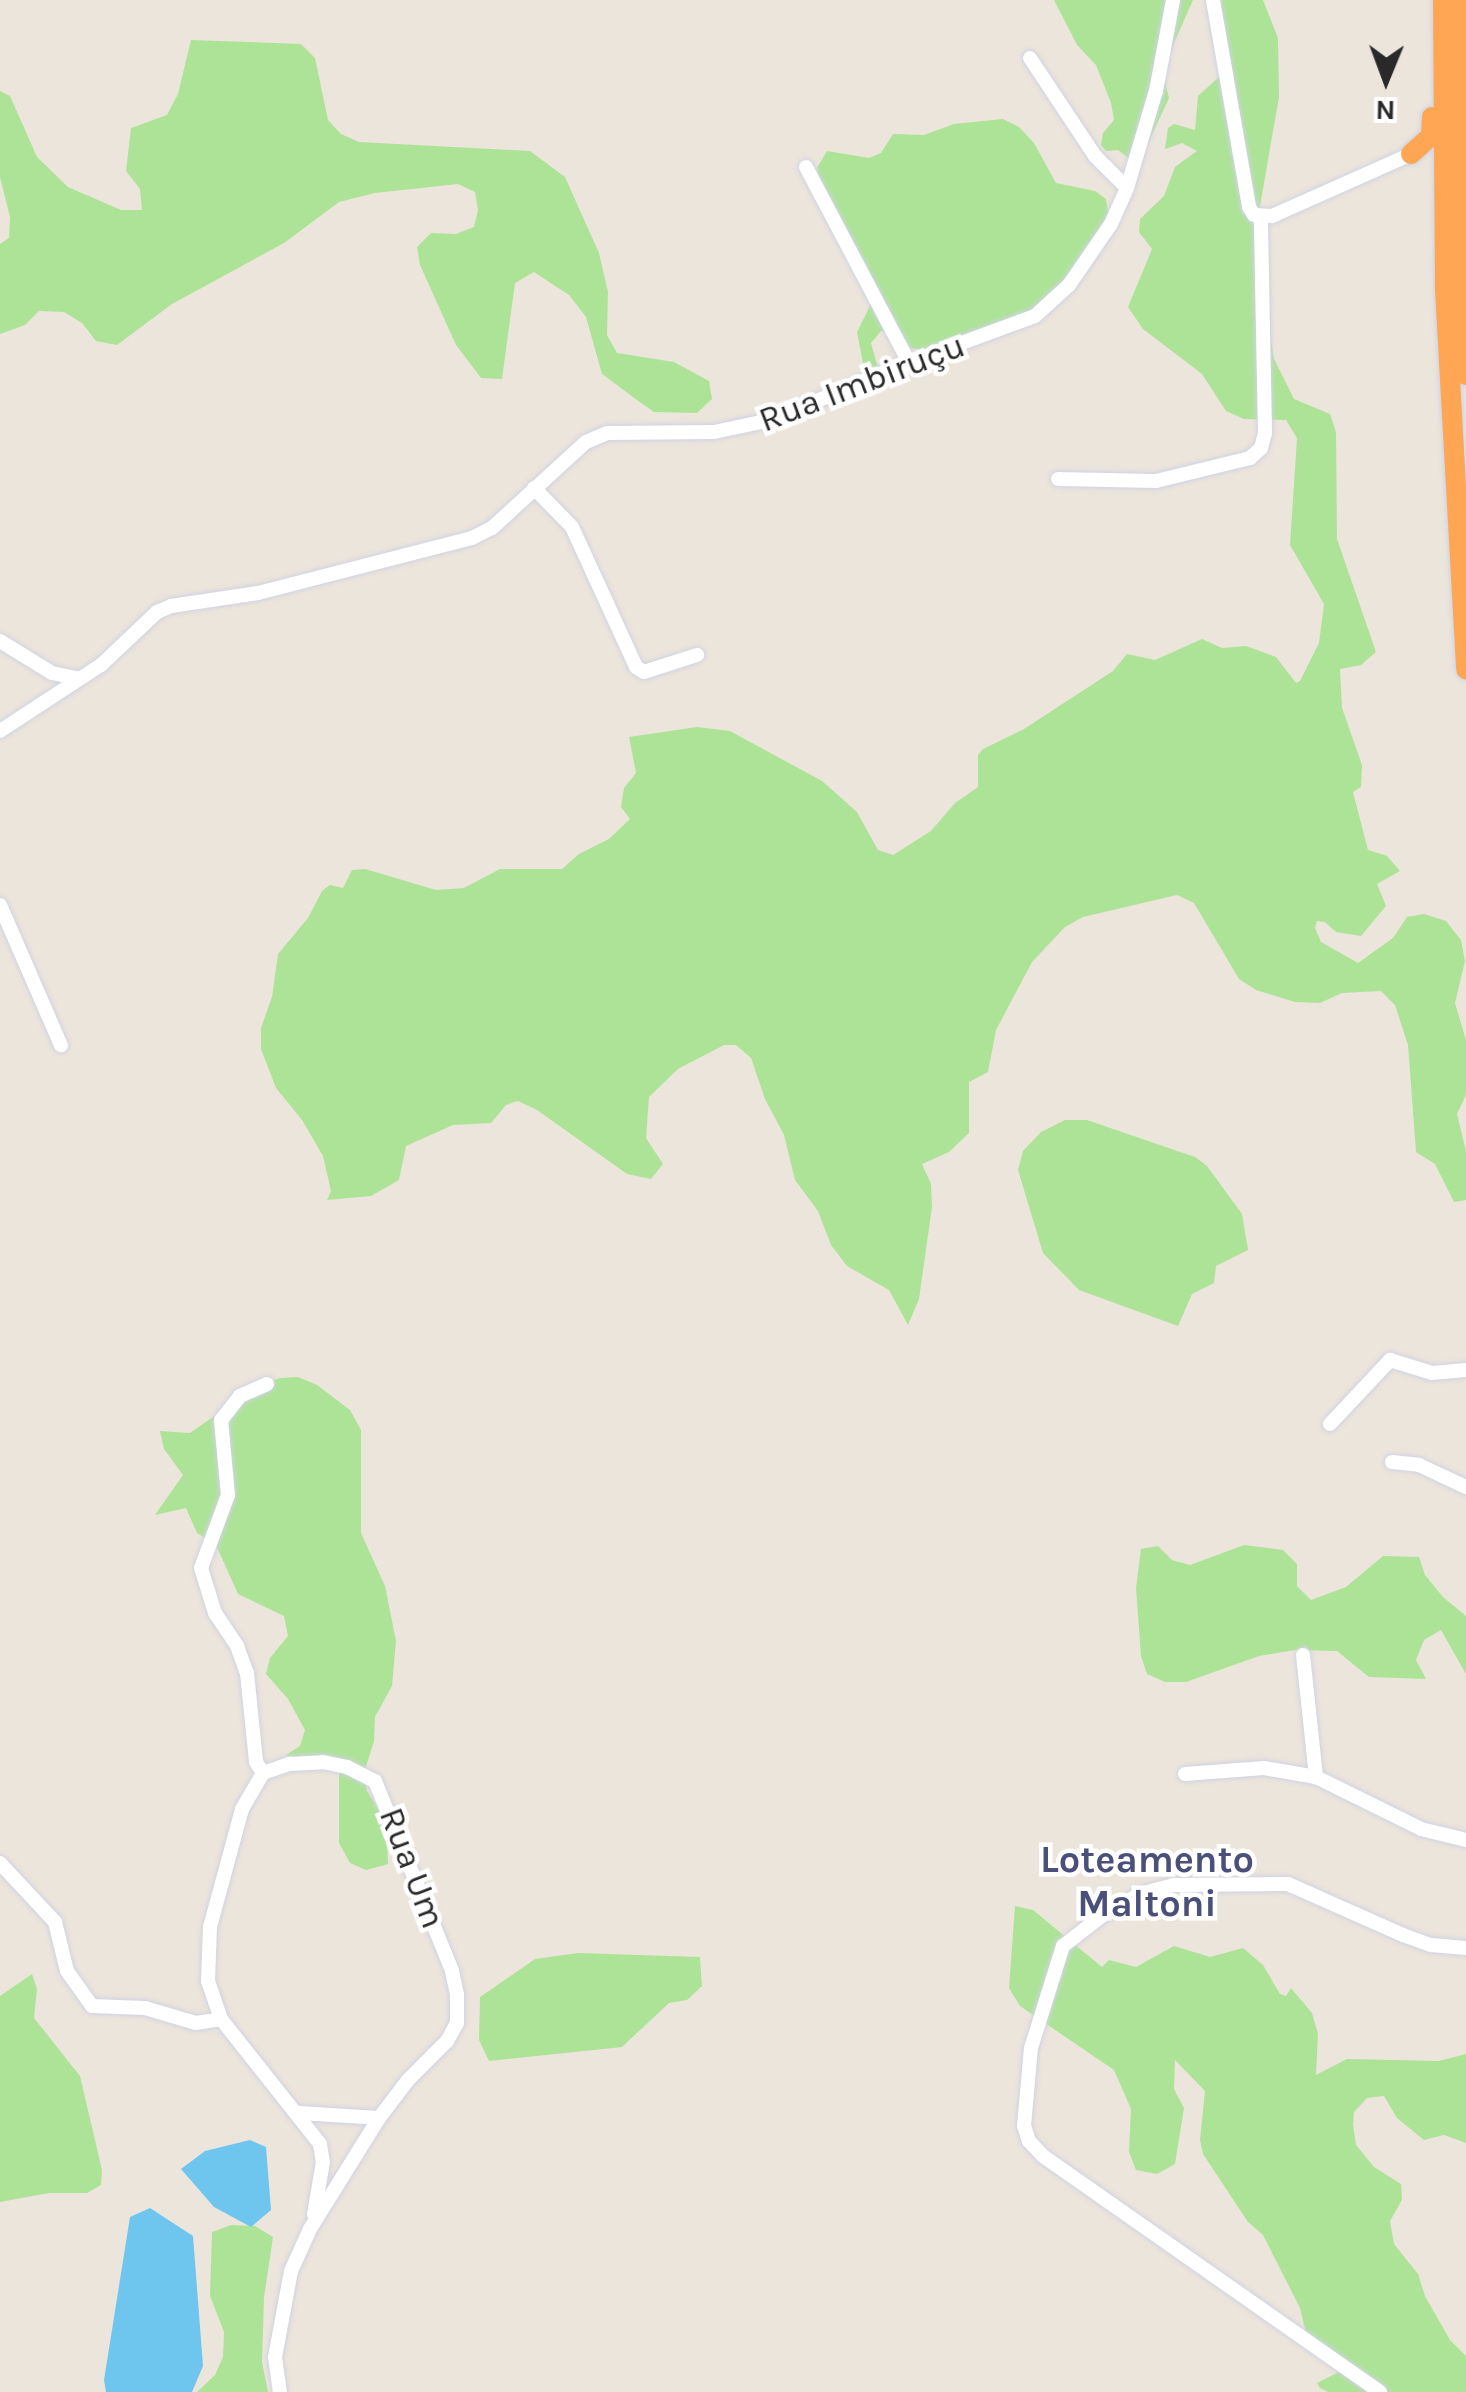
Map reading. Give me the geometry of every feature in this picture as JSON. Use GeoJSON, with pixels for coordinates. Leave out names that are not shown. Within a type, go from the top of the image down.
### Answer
{"type":"FeatureCollection","features":[{"type":"Feature","properties":{"kind":"highway"},"geometry":{"type":"LineString","coordinates":[[1411,154],[1431,136],[1440,0]]}},
{"type":"Feature","properties":{"kind":"highway"},"geometry":{"type":"LineString","coordinates":[[1440,0],[1444,290],[1466,668]]}},
{"type":"Feature","properties":{"kind":"highway"},"geometry":{"type":"LineString","coordinates":[[1462,0],[1466,375]]}},
{"type":"Feature","properties":{"kind":"highway"},"geometry":{"type":"LineString","coordinates":[[1411,154],[1425,154],[1431,162],[1433,226],[1444,290]]}},
{"type":"Feature","properties":{"kind":"street","name":"Rua Imbiruçu"},"geometry":{"type":"LineString","coordinates":[[0,731],[100,665],[157,612],[171,606],[258,593],[437,550],[492,528],[586,442],[608,433],[740,428],[808,408],[910,362],[1036,316],[1052,304],[1111,224],[1128,188],[1156,91],[1173,0]]}},
{"type":"Feature","properties":{"kind":"street"},"geometry":{"type":"LineString","coordinates":[[1058,479],[1156,482],[1250,458],[1260,448],[1265,433],[1261,218],[1249,207],[1213,0]]}},
{"type":"Feature","properties":{"kind":"street"},"geometry":{"type":"LineString","coordinates":[[1030,58],[1095,156],[1128,188]]}},
{"type":"Feature","properties":{"kind":"street"},"geometry":{"type":"LineString","coordinates":[[1261,218],[1411,154]]}},
{"type":"Feature","properties":{"kind":"street"},"geometry":{"type":"LineString","coordinates":[[806,167],[910,362]]}},
{"type":"Feature","properties":{"kind":"street"},"geometry":{"type":"LineString","coordinates":[[534,488],[572,527],[636,666],[644,672],[697,656]]}},
{"type":"Feature","properties":{"kind":"street"},"geometry":{"type":"LineString","coordinates":[[0,641],[52,673],[76,678]]}},
{"type":"Feature","properties":{"kind":"street"},"geometry":{"type":"LineString","coordinates":[[0,906],[62,1045]]}},
{"type":"Feature","properties":{"kind":"street"},"geometry":{"type":"LineString","coordinates":[[1330,1424],[1390,1360],[1432,1372],[1466,1370]]}},
{"type":"Feature","properties":{"kind":"street"},"geometry":{"type":"LineString","coordinates":[[267,1384],[240,1396],[221,1420],[228,1495],[200,1568],[216,1613],[237,1646],[247,1673],[252,1744],[263,1773],[242,1809],[210,1927],[208,1981],[221,2019],[248,2058],[298,2113],[320,2144],[323,2162],[310,2230]]}},
{"type":"Feature","properties":{"kind":"street"},"geometry":{"type":"LineString","coordinates":[[1392,1462],[1432,1470],[1466,1487]]}},
{"type":"Feature","properties":{"kind":"street"},"geometry":{"type":"LineString","coordinates":[[1303,1655],[1316,1776]]}},
{"type":"Feature","properties":{"kind":"street","name":"Rua Um"},"geometry":{"type":"LineString","coordinates":[[263,1773],[289,1764],[323,1762],[347,1766],[376,1781],[452,1971],[457,2024],[447,2041],[408,2080],[379,2118],[310,2230],[291,2271],[278,2326],[274,2357],[280,2392]]}},
{"type":"Feature","properties":{"kind":"street"},"geometry":{"type":"LineString","coordinates":[[1186,1774],[1264,1768],[1316,1776],[1421,1830],[1466,1840]]}},
{"type":"Feature","properties":{"kind":"street"},"geometry":{"type":"LineString","coordinates":[[0,1863],[55,1922],[67,1971],[92,2006],[145,2008],[196,2022],[221,2019]]}},
{"type":"Feature","properties":{"kind":"street"},"geometry":{"type":"LineString","coordinates":[[1380,2392],[1042,2156],[1024,2126],[1031,2048],[1062,1946],[1102,1914],[1140,1894],[1173,1885],[1288,1884],[1402,1935],[1431,1945],[1466,1948]]}},
{"type":"Feature","properties":{"kind":"street"},"geometry":{"type":"LineString","coordinates":[[298,2113],[379,2118]]}},
{"type":"Feature","properties":{"kind":"green space"},"geometry":{"type":"Polygon","coordinates":[[[1054,0],[1193,0],[1162,70],[1169,98],[1138,165],[1118,150],[1106,151],[1101,145],[1103,133],[1114,120],[1111,103],[1096,65],[1077,45],[1054,0]]]}},
{"type":"Feature","properties":{"kind":"green space"},"geometry":{"type":"Polygon","coordinates":[[[1219,0],[1263,0],[1278,38],[1279,97],[1257,223],[1269,280],[1271,341],[1274,359],[1294,399],[1330,414],[1336,432],[1337,539],[1376,652],[1361,665],[1340,669],[1342,708],[1362,765],[1361,787],[1353,792],[1368,850],[1387,856],[1400,871],[1377,884],[1386,906],[1361,936],[1336,932],[1325,922],[1317,921],[1315,928],[1321,942],[1358,963],[1393,938],[1407,917],[1424,914],[1446,921],[1461,940],[1465,961],[1455,1003],[1466,1040],[1466,1095],[1457,1114],[1466,1151],[1466,1200],[1454,1202],[1435,1164],[1416,1152],[1408,1045],[1395,1005],[1381,991],[1342,993],[1320,1003],[1295,1002],[1256,990],[1239,979],[1194,903],[1177,895],[1083,917],[1065,927],[1032,962],[996,1030],[988,1072],[969,1082],[969,1133],[949,1152],[922,1164],[931,1184],[932,1207],[919,1299],[908,1325],[889,1290],[847,1266],[831,1245],[818,1211],[795,1180],[784,1135],[765,1099],[751,1058],[736,1045],[724,1045],[678,1069],[649,1097],[646,1138],[663,1164],[651,1179],[627,1174],[537,1110],[518,1101],[506,1105],[491,1123],[453,1125],[406,1146],[399,1180],[371,1196],[327,1200],[331,1191],[323,1156],[302,1120],[276,1088],[261,1049],[261,1028],[272,997],[278,954],[308,918],[322,891],[330,885],[343,888],[352,870],[365,869],[436,890],[464,888],[500,869],[562,869],[579,854],[609,839],[630,819],[621,807],[624,788],[636,773],[629,737],[697,727],[730,731],[822,781],[857,812],[878,850],[893,855],[931,831],[955,803],[978,787],[978,755],[983,749],[1024,729],[1113,671],[1127,654],[1155,660],[1202,639],[1222,648],[1246,646],[1276,657],[1296,683],[1300,681],[1319,643],[1324,604],[1290,545],[1297,438],[1286,420],[1244,419],[1226,411],[1202,374],[1143,329],[1128,307],[1152,249],[1139,232],[1140,219],[1164,196],[1175,167],[1197,151],[1182,143],[1165,149],[1168,128],[1174,124],[1195,130],[1198,96],[1219,77],[1219,0]]]}},
{"type":"Feature","properties":{"kind":"green space"},"geometry":{"type":"Polygon","coordinates":[[[191,40],[301,44],[315,58],[328,120],[341,134],[359,142],[530,151],[565,177],[599,253],[608,292],[607,335],[617,353],[674,362],[709,381],[712,399],[697,413],[654,412],[637,400],[602,374],[586,317],[569,295],[534,272],[515,283],[502,379],[481,378],[456,345],[420,265],[417,247],[431,233],[456,234],[474,227],[478,210],[475,192],[458,184],[375,193],[339,202],[284,243],[172,304],[117,345],[96,341],[82,323],[64,312],[39,311],[25,325],[0,334],[0,244],[9,238],[10,217],[0,177],[0,91],[10,96],[37,157],[68,187],[121,210],[142,210],[140,189],[126,171],[131,128],[167,115],[178,94],[191,40]]]}},
{"type":"Feature","properties":{"kind":"green space"},"geometry":{"type":"Polygon","coordinates":[[[1003,119],[1019,127],[1034,143],[1056,183],[1095,191],[1106,199],[1109,219],[1051,303],[928,350],[909,348],[893,333],[881,331],[871,343],[878,368],[865,373],[857,332],[872,302],[819,185],[817,168],[827,151],[869,158],[881,153],[893,134],[924,135],[954,124],[1003,119]]]}},
{"type":"Feature","properties":{"kind":"green space"},"geometry":{"type":"Polygon","coordinates":[[[1065,1120],[1087,1120],[1195,1157],[1207,1166],[1242,1214],[1248,1250],[1216,1266],[1214,1283],[1192,1294],[1178,1326],[1079,1290],[1043,1253],[1018,1170],[1023,1151],[1041,1132],[1065,1120]]]}},
{"type":"Feature","properties":{"kind":"green space"},"geometry":{"type":"Polygon","coordinates":[[[298,1377],[317,1385],[350,1410],[361,1430],[361,1533],[385,1586],[396,1641],[392,1686],[375,1717],[374,1741],[364,1773],[367,1791],[386,1821],[388,1864],[366,1870],[350,1863],[339,1843],[339,1767],[316,1766],[286,1755],[300,1746],[305,1730],[288,1699],[266,1674],[270,1658],[288,1636],[284,1616],[238,1594],[216,1545],[197,1533],[186,1508],[155,1515],[183,1475],[164,1449],[160,1431],[190,1433],[256,1387],[280,1378],[298,1377]]]}},
{"type":"Feature","properties":{"kind":"green space"},"geometry":{"type":"Polygon","coordinates":[[[1244,1545],[1283,1550],[1297,1564],[1297,1586],[1311,1600],[1346,1587],[1383,1556],[1419,1557],[1425,1575],[1466,1616],[1466,1674],[1441,1630],[1424,1640],[1416,1660],[1426,1679],[1369,1677],[1337,1651],[1295,1650],[1259,1656],[1186,1682],[1165,1682],[1147,1674],[1141,1656],[1136,1588],[1141,1549],[1158,1546],[1172,1560],[1190,1565],[1244,1545]]]}},
{"type":"Feature","properties":{"kind":"green space"},"geometry":{"type":"Polygon","coordinates":[[[1015,1906],[1033,1910],[1102,1967],[1109,1960],[1136,1967],[1174,1946],[1210,1957],[1243,1948],[1263,1965],[1280,1994],[1286,1996],[1291,1988],[1312,2013],[1318,2034],[1316,2075],[1347,2059],[1439,2061],[1466,2054],[1466,2143],[1444,2135],[1424,2140],[1397,2118],[1384,2096],[1367,2098],[1354,2112],[1353,2124],[1356,2145],[1374,2167],[1401,2184],[1402,2200],[1390,2221],[1394,2244],[1418,2274],[1425,2296],[1450,2340],[1466,2356],[1466,2392],[1328,2392],[1320,2388],[1317,2383],[1341,2371],[1306,2333],[1300,2308],[1263,2235],[1248,2222],[1203,2154],[1200,2140],[1205,2091],[1175,2060],[1174,2089],[1184,2108],[1175,2164],[1157,2174],[1136,2170],[1129,2152],[1131,2109],[1114,2070],[1020,2006],[1009,1988],[1015,1906]]]}},
{"type":"Feature","properties":{"kind":"green space"},"geometry":{"type":"Polygon","coordinates":[[[578,1953],[700,1957],[702,1986],[687,2000],[669,2003],[622,2047],[489,2061],[479,2040],[480,1997],[535,1959],[578,1953]]]}},
{"type":"Feature","properties":{"kind":"green space"},"geometry":{"type":"Polygon","coordinates":[[[32,1974],[37,1989],[34,2018],[80,2076],[102,2170],[101,2185],[87,2193],[49,2193],[0,2202],[0,1996],[32,1974]]]}},
{"type":"Feature","properties":{"kind":"green space"},"geometry":{"type":"Polygon","coordinates":[[[231,2225],[255,2226],[273,2237],[264,2298],[262,2362],[268,2392],[197,2392],[215,2375],[223,2357],[224,2332],[210,2296],[212,2232],[231,2225]]]}},
{"type":"Feature","properties":{"kind":"water"},"geometry":{"type":"Polygon","coordinates":[[[250,2140],[266,2147],[271,2210],[251,2227],[214,2207],[181,2169],[205,2151],[250,2140]]]}},
{"type":"Feature","properties":{"kind":"water"},"geometry":{"type":"Polygon","coordinates":[[[150,2208],[193,2236],[203,2366],[192,2392],[106,2392],[104,2380],[130,2217],[150,2208]]]}},
{"type":"Feature","properties":{"kind":"district","name":"Loteamento Maltoni"},"geometry":{"type":"Point","coordinates":[1147,1882]}}]}
